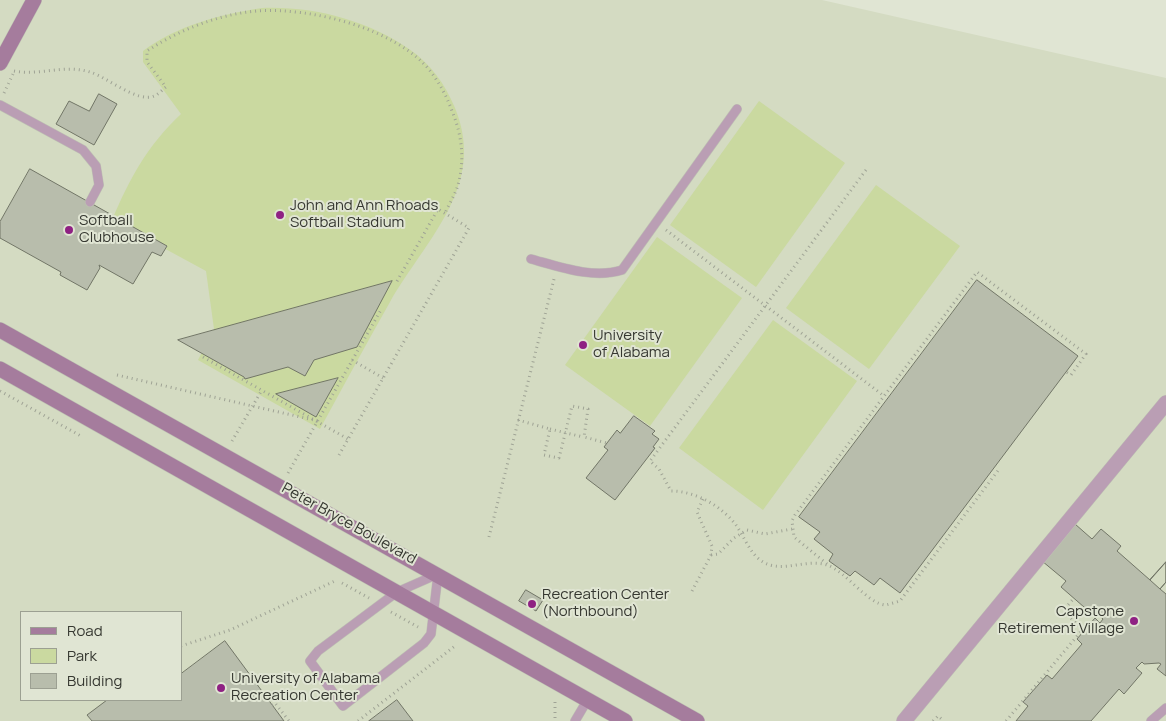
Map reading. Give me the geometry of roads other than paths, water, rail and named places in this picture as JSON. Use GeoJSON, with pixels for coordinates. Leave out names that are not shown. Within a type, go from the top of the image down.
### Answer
{"type":"FeatureCollection","features":[{"type":"Feature","properties":{"kind":"street"},"geometry":{"type":"LineString","coordinates":[[0,63],[34,0]]}},
{"type":"Feature","properties":{"kind":"street","name":"Peter Bryce Boulevard"},"geometry":{"type":"LineString","coordinates":[[0,330],[697,721]]}},
{"type":"Feature","properties":{"kind":"street"},"geometry":{"type":"LineString","coordinates":[[0,368],[625,721]]}},
{"type":"Feature","properties":{"kind":"street"},"geometry":{"type":"LineString","coordinates":[[904,721],[1166,403]]}},
{"type":"Feature","properties":{"kind":"lane"},"geometry":{"type":"LineString","coordinates":[[0,105],[83,150],[96,166],[99,185],[90,202]]}},
{"type":"Feature","properties":{"kind":"lane"},"geometry":{"type":"LineString","coordinates":[[531,259],[558,266],[609,274],[622,270],[737,109]]}},
{"type":"Feature","properties":{"kind":"lane"},"geometry":{"type":"LineString","coordinates":[[438,574],[431,634],[424,643],[343,706],[310,661],[318,652],[397,592],[438,574]]}},
{"type":"Feature","properties":{"kind":"lane"},"geometry":{"type":"LineString","coordinates":[[577,719],[588,699]]}},
{"type":"Feature","properties":{"kind":"lane"},"geometry":{"type":"LineString","coordinates":[[1153,720],[1166,708]]}},
{"type":"Feature","properties":{"kind":"place","name":"John and Ann Rhoads Softball Stadium"},"geometry":{"type":"Point","coordinates":[280,215]}},
{"type":"Feature","properties":{"kind":"place","name":"Softball Clubhouse"},"geometry":{"type":"Point","coordinates":[69,230]}},
{"type":"Feature","properties":{"kind":"place","name":"University of Alabama"},"geometry":{"type":"Point","coordinates":[583,345]}},
{"type":"Feature","properties":{"kind":"place","name":"Recreation Center (Northbound)"},"geometry":{"type":"Point","coordinates":[532,604]}},
{"type":"Feature","properties":{"kind":"place","name":"Capstone Retirement Village"},"geometry":{"type":"Point","coordinates":[1134,621]}},
{"type":"Feature","properties":{"kind":"place","name":"University of Alabama Recreation Center"},"geometry":{"type":"Point","coordinates":[221,688]}}]}
